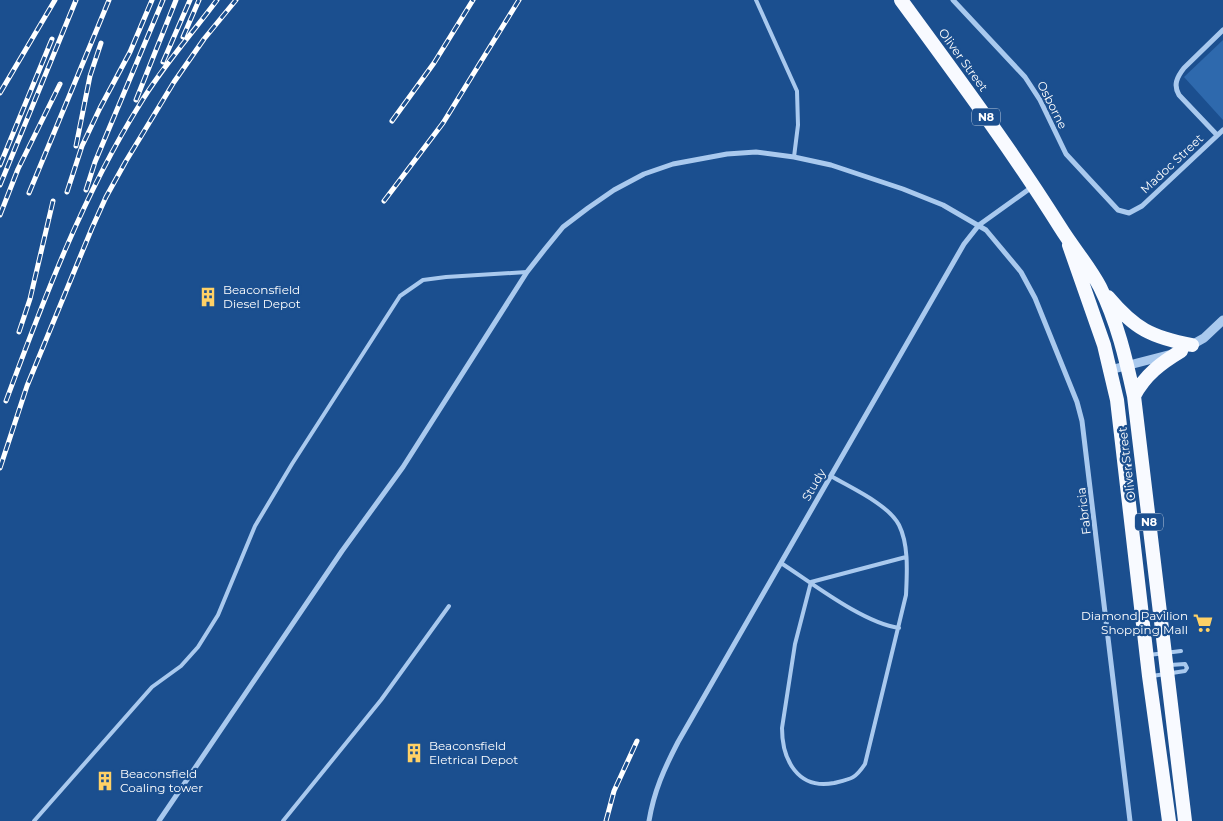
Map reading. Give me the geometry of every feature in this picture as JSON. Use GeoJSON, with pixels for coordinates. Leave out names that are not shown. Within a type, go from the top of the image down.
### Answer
{"type":"FeatureCollection","features":[{"type":"Feature","properties":{"kind":"highway","name":"Oliver Street"},"geometry":{"type":"LineString","coordinates":[[901,0],[1034,186],[1066,237],[1089,267],[1101,289],[1116,328],[1128,365],[1134,396],[1185,821]]}},
{"type":"Feature","properties":{"kind":"highway","name":"Oliver Street"},"geometry":{"type":"LineString","coordinates":[[1066,237],[1110,370],[1117,400],[1148,666],[1170,821]]}},
{"type":"Feature","properties":{"kind":"highway"},"geometry":{"type":"LineString","coordinates":[[1101,289],[1121,312],[1143,331],[1186,348]]}},
{"type":"Feature","properties":{"kind":"highway"},"geometry":{"type":"LineString","coordinates":[[1134,396],[1146,376],[1162,362],[1186,348]]}},
{"type":"Feature","properties":{"kind":"street","name":"Osborne"},"geometry":{"type":"LineString","coordinates":[[953,0],[1026,77],[1070,160],[1113,206],[1123,212],[1129,213],[1134,211]]}},
{"type":"Feature","properties":{"kind":"street"},"geometry":{"type":"LineString","coordinates":[[1217,135],[1179,95],[1176,83],[1179,74],[1184,68],[1223,30]]}},
{"type":"Feature","properties":{"kind":"street","name":"Madoc Street"},"geometry":{"type":"LineString","coordinates":[[1134,211],[1142,206],[1223,130]]}},
{"type":"Feature","properties":{"kind":"street","name":"Fabricia"},"geometry":{"type":"LineString","coordinates":[[159,821],[331,567],[402,467],[527,272],[563,227],[614,190],[644,174],[673,164],[727,154],[756,152],[794,157],[831,166],[903,189],[943,205],[979,225],[999,245],[1021,272],[1031,289],[1080,411],[1088,455],[1130,821]]}},
{"type":"Feature","properties":{"kind":"street","name":"Study"},"geometry":{"type":"LineString","coordinates":[[649,821],[656,789],[665,767],[964,244],[979,225],[1034,186]]}},
{"type":"Feature","properties":{"kind":"street"},"geometry":{"type":"LineString","coordinates":[[1110,370],[1186,348],[1211,332],[1223,320]]}},
{"type":"Feature","properties":{"kind":"lane"},"geometry":{"type":"LineString","coordinates":[[756,0],[797,91],[798,125],[794,157]]}},
{"type":"Feature","properties":{"kind":"lane"},"geometry":{"type":"LineString","coordinates":[[34,821],[152,687],[181,666],[198,646],[218,615],[255,526],[292,464],[400,296],[423,280],[527,272]]}},
{"type":"Feature","properties":{"kind":"lane"},"geometry":{"type":"LineString","coordinates":[[811,582],[795,644],[782,728],[782,742],[793,769],[809,782],[822,785],[848,780],[858,774],[866,764],[906,595],[906,557],[904,540],[899,525],[881,506],[830,476]]}},
{"type":"Feature","properties":{"kind":"lane"},"geometry":{"type":"LineString","coordinates":[[811,582],[906,557]]}},
{"type":"Feature","properties":{"kind":"lane"},"geometry":{"type":"LineString","coordinates":[[781,562],[868,618],[899,628]]}},
{"type":"Feature","properties":{"kind":"lane"},"geometry":{"type":"LineString","coordinates":[[283,821],[381,700],[450,606]]}},
{"type":"Feature","properties":{"kind":"lane"},"geometry":{"type":"LineString","coordinates":[[1148,666],[1166,664],[1182,651]]}},
{"type":"Feature","properties":{"kind":"lane"},"geometry":{"type":"LineString","coordinates":[[1148,666],[1166,664]]}},
{"type":"Feature","properties":{"kind":"lane"},"geometry":{"type":"LineString","coordinates":[[1148,666],[1166,664]]}},
{"type":"Feature","properties":{"kind":"shaded area"},"geometry":{"type":"Polygon","coordinates":[[[1223,40],[1223,120],[1184,77],[1223,40]]]}},
{"type":"Feature","properties":{"kind":"railway"},"geometry":{"type":"LineString","coordinates":[[0,93],[55,0]]}},
{"type":"Feature","properties":{"kind":"railway"},"geometry":{"type":"LineString","coordinates":[[0,185],[76,0]]}},
{"type":"Feature","properties":{"kind":"railway"},"geometry":{"type":"LineString","coordinates":[[29,193],[109,0]]}},
{"type":"Feature","properties":{"kind":"railway"},"geometry":{"type":"LineString","coordinates":[[67,192],[82,146],[130,52],[152,0]]}},
{"type":"Feature","properties":{"kind":"railway"},"geometry":{"type":"LineString","coordinates":[[86,190],[95,162],[163,0]]}},
{"type":"Feature","properties":{"kind":"railway"},"geometry":{"type":"LineString","coordinates":[[136,100],[176,0]]}},
{"type":"Feature","properties":{"kind":"railway"},"geometry":{"type":"LineString","coordinates":[[163,62],[190,0]]}},
{"type":"Feature","properties":{"kind":"railway"},"geometry":{"type":"LineString","coordinates":[[183,37],[199,0]]}},
{"type":"Feature","properties":{"kind":"railway"},"geometry":{"type":"LineString","coordinates":[[6,401],[50,287],[100,175],[119,139],[149,90],[217,0]]}},
{"type":"Feature","properties":{"kind":"railway"},"geometry":{"type":"LineString","coordinates":[[0,468],[27,386],[106,197],[174,82],[204,39],[236,0]]}},
{"type":"Feature","properties":{"kind":"railway"},"geometry":{"type":"LineString","coordinates":[[392,121],[434,63],[473,0]]}},
{"type":"Feature","properties":{"kind":"railway"},"geometry":{"type":"LineString","coordinates":[[384,201],[443,123],[519,0]]}},
{"type":"Feature","properties":{"kind":"railway"},"geometry":{"type":"LineString","coordinates":[[0,165],[52,39]]}},
{"type":"Feature","properties":{"kind":"railway"},"geometry":{"type":"LineString","coordinates":[[76,146],[90,76],[101,43]]}},
{"type":"Feature","properties":{"kind":"railway"},"geometry":{"type":"LineString","coordinates":[[0,215],[18,169],[60,84]]}},
{"type":"Feature","properties":{"kind":"railway"},"geometry":{"type":"LineString","coordinates":[[19,332],[30,299],[53,201]]}},
{"type":"Feature","properties":{"kind":"railway"},"geometry":{"type":"LineString","coordinates":[[606,821],[614,791],[637,741]]}},
{"type":"Feature","properties":{"kind":"place","name":"Beaconsfield Diesel Depot"},"geometry":{"type":"Point","coordinates":[208,297]}},
{"type":"Feature","properties":{"kind":"place","name":"Diamond Pavilion Shopping Mall"},"geometry":{"type":"Point","coordinates":[1203,623]}},
{"type":"Feature","properties":{"kind":"place","name":"Beaconsfield Eletrical Depot"},"geometry":{"type":"Point","coordinates":[414,753]}},
{"type":"Feature","properties":{"kind":"place","name":"Beaconsfield Coaling tower"},"geometry":{"type":"Point","coordinates":[105,781]}}]}
